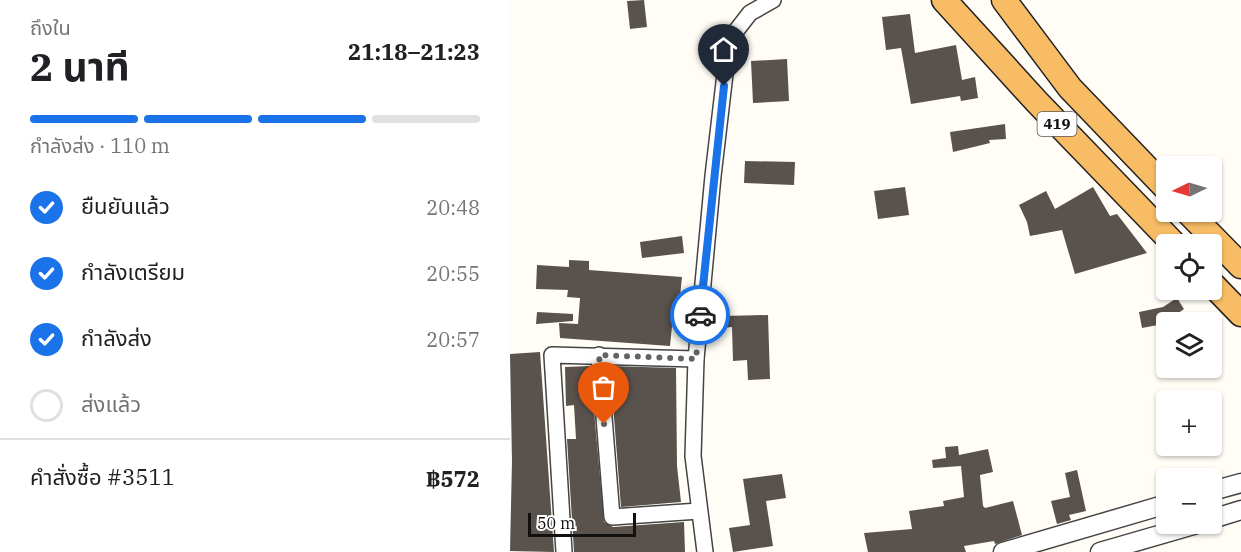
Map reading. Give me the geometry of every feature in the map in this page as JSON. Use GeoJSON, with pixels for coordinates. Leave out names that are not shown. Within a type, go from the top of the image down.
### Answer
{"type":"FeatureCollection","features":[{"type":"Feature","properties":{"kind":"highway","name":"419"},"geometry":{"type":"LineString","coordinates":[[944,0],[1037,102],[1164,234]]}},
{"type":"Feature","properties":{"kind":"highway","name":"419"},"geometry":{"type":"LineString","coordinates":[[1004,0],[1070,88],[1156,178]]}},
{"type":"Feature","properties":{"kind":"highway"},"geometry":{"type":"LineString","coordinates":[[1198,222],[1241,267]]}},
{"type":"Feature","properties":{"kind":"highway"},"geometry":{"type":"LineString","coordinates":[[1222,294],[1241,314]]}},
{"type":"Feature","properties":{"kind":"street"},"geometry":{"type":"LineString","coordinates":[[705,552],[693,456],[696,359],[713,176],[729,40],[750,13],[773,0]]}},
{"type":"Feature","properties":{"kind":"street"},"geometry":{"type":"LineString","coordinates":[[564,552],[552,355],[696,359]]}},
{"type":"Feature","properties":{"kind":"street"},"geometry":{"type":"LineString","coordinates":[[599,355],[612,517],[699,511]]}},
{"type":"Feature","properties":{"kind":"street"},"geometry":{"type":"LineString","coordinates":[[1222,488],[1241,483]]}},
{"type":"Feature","properties":{"kind":"street"},"geometry":{"type":"LineString","coordinates":[[1003,552],[1156,507]]}},
{"type":"Feature","properties":{"kind":"street"},"geometry":{"type":"LineString","coordinates":[[1222,516],[1241,510]]}},
{"type":"Feature","properties":{"kind":"street"},"geometry":{"type":"LineString","coordinates":[[1100,552],[1162,534]]}},
{"type":"Feature","properties":{"kind":"building"},"geometry":{"type":"Polygon","coordinates":[[[644,0],[647,27],[630,29],[627,1],[644,0]]]}},
{"type":"Feature","properties":{"kind":"building"},"geometry":{"type":"Polygon","coordinates":[[[910,14],[915,53],[956,45],[962,80],[975,77],[978,98],[961,101],[960,96],[911,104],[901,48],[886,50],[882,17],[910,14]]]}},
{"type":"Feature","properties":{"kind":"building"},"geometry":{"type":"Polygon","coordinates":[[[787,59],[789,101],[753,103],[751,61],[787,59]]]}},
{"type":"Feature","properties":{"kind":"building"},"geometry":{"type":"Polygon","coordinates":[[[1005,124],[1006,139],[989,140],[990,143],[953,152],[950,132],[1005,124]]]}},
{"type":"Feature","properties":{"kind":"building"},"geometry":{"type":"Polygon","coordinates":[[[745,161],[795,162],[794,185],[744,183],[745,161]]]}},
{"type":"Feature","properties":{"kind":"building"},"geometry":{"type":"Polygon","coordinates":[[[905,187],[909,215],[878,219],[874,191],[905,187]]]}},
{"type":"Feature","properties":{"kind":"building"},"geometry":{"type":"Polygon","coordinates":[[[1093,187],[1110,216],[1117,214],[1147,253],[1075,274],[1062,230],[1030,236],[1027,222],[1019,205],[1046,191],[1055,209],[1093,187]]]}},
{"type":"Feature","properties":{"kind":"building"},"geometry":{"type":"Polygon","coordinates":[[[682,236],[684,253],[642,258],[640,242],[682,236]]]}},
{"type":"Feature","properties":{"kind":"building"},"geometry":{"type":"Polygon","coordinates":[[[569,260],[589,261],[589,270],[682,277],[679,306],[674,306],[670,346],[560,338],[559,323],[578,324],[580,298],[567,297],[568,290],[536,289],[537,265],[569,267],[569,260]]]}},
{"type":"Feature","properties":{"kind":"building"},"geometry":{"type":"Polygon","coordinates":[[[1174,300],[1178,300],[1184,309],[1180,312],[1156,312],[1156,325],[1142,328],[1139,312],[1163,307],[1174,300]]]}},
{"type":"Feature","properties":{"kind":"building"},"geometry":{"type":"Polygon","coordinates":[[[537,312],[573,314],[573,321],[536,324],[537,312]]]}},
{"type":"Feature","properties":{"kind":"building"},"geometry":{"type":"Polygon","coordinates":[[[768,315],[770,379],[748,380],[747,360],[733,361],[732,327],[723,328],[723,316],[768,315]]]}},
{"type":"Feature","properties":{"kind":"building"},"geometry":{"type":"Polygon","coordinates":[[[540,352],[554,552],[510,551],[512,461],[510,354],[540,352]]]}},
{"type":"Feature","properties":{"kind":"building"},"geometry":{"type":"Polygon","coordinates":[[[590,366],[604,522],[613,527],[684,522],[685,552],[574,552],[567,439],[576,439],[574,405],[566,406],[565,367],[590,366]]]}},
{"type":"Feature","properties":{"kind":"building"},"geometry":{"type":"Polygon","coordinates":[[[610,366],[676,368],[677,466],[681,502],[621,507],[610,366]]]}},
{"type":"Feature","properties":{"kind":"building"},"geometry":{"type":"Polygon","coordinates":[[[958,446],[959,455],[988,449],[993,472],[980,475],[983,506],[985,508],[1013,501],[1022,535],[995,544],[994,541],[964,546],[966,552],[868,552],[864,533],[912,529],[909,511],[944,506],[943,501],[964,497],[961,466],[933,468],[932,460],[946,458],[945,447],[958,446]]]}},
{"type":"Feature","properties":{"kind":"building"},"geometry":{"type":"Polygon","coordinates":[[[1077,470],[1086,511],[1069,515],[1071,520],[1057,524],[1051,501],[1070,497],[1065,473],[1077,470]]]}},
{"type":"Feature","properties":{"kind":"building"},"geometry":{"type":"Polygon","coordinates":[[[782,474],[786,498],[766,501],[773,546],[733,552],[729,528],[750,525],[743,479],[782,474]]]}},
{"type":"Feature","properties":{"kind":"way so far"},"geometry":{"type":"LineString","coordinates":[[604,424],[599,355],[696,359],[700,315]]}},
{"type":"Feature","properties":{"kind":"route"},"geometry":{"type":"LineString","coordinates":[[700,315],[724,86]]}}]}
